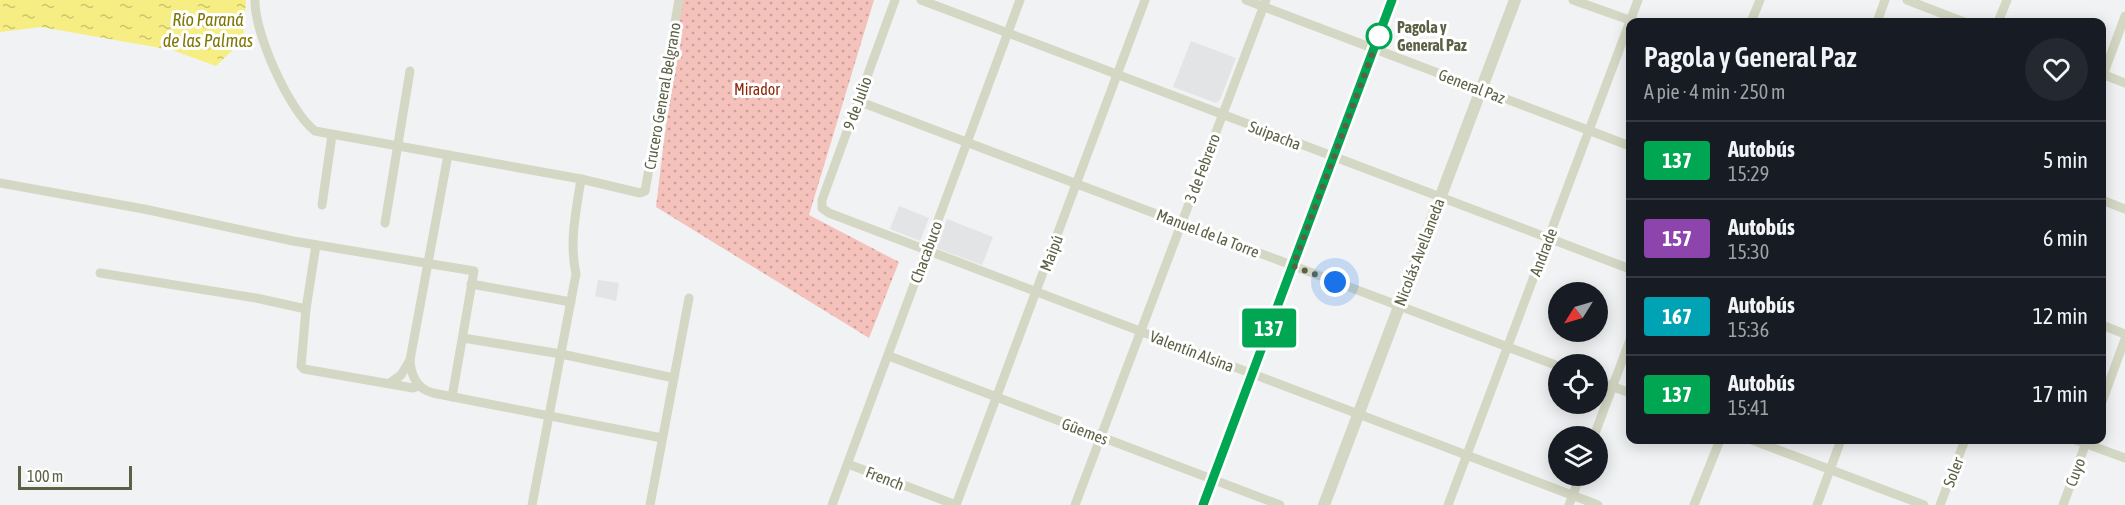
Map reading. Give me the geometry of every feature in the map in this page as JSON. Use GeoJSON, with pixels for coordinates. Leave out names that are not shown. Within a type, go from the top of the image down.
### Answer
{"type":"FeatureCollection","features":[{"type":"Feature","properties":{"kind":"street"},"geometry":{"type":"LineString","coordinates":[[255,0],[257,20],[277,76],[293,106],[306,124],[315,130],[332,135],[581,179],[572,243],[576,274],[532,505]]}},
{"type":"Feature","properties":{"kind":"street","name":"Crucero General Belgrano"},"geometry":{"type":"LineString","coordinates":[[581,179],[640,193],[645,191],[679,0]]}},
{"type":"Feature","properties":{"kind":"street","name":"9 de Julio"},"geometry":{"type":"LineString","coordinates":[[822,208],[829,177],[896,0]]}},
{"type":"Feature","properties":{"kind":"street","name":"Suipacha"},"geometry":{"type":"LineString","coordinates":[[921,0],[1626,267]]}},
{"type":"Feature","properties":{"kind":"street","name":"Chacabuco"},"geometry":{"type":"LineString","coordinates":[[832,505],[1020,0]]}},
{"type":"Feature","properties":{"kind":"street","name":"Maipú"},"geometry":{"type":"LineString","coordinates":[[956,505],[998,398],[1145,0]]}},
{"type":"Feature","properties":{"kind":"street","name":"General Paz"},"geometry":{"type":"LineString","coordinates":[[1246,0],[1265,3],[1374,49],[1626,144]]}},
{"type":"Feature","properties":{"kind":"street"},"geometry":{"type":"LineString","coordinates":[[1203,505],[1392,0]]}},
{"type":"Feature","properties":{"kind":"street","name":"Nicolás Avellaneda"},"geometry":{"type":"LineString","coordinates":[[1324,505],[1515,0]]}},
{"type":"Feature","properties":{"kind":"street"},"geometry":{"type":"LineString","coordinates":[[1573,0],[1626,20]]}},
{"type":"Feature","properties":{"kind":"street","name":"Andrade"},"geometry":{"type":"LineString","coordinates":[[1633,18],[1638,0]]}},
{"type":"Feature","properties":{"kind":"street"},"geometry":{"type":"LineString","coordinates":[[1753,18],[1760,0]]}},
{"type":"Feature","properties":{"kind":"street"},"geometry":{"type":"LineString","coordinates":[[1878,18],[1885,0]]}},
{"type":"Feature","properties":{"kind":"street"},"geometry":{"type":"LineString","coordinates":[[1907,0],[1954,18]]}},
{"type":"Feature","properties":{"kind":"street"},"geometry":{"type":"LineString","coordinates":[[2000,18],[2007,0]]}},
{"type":"Feature","properties":{"kind":"street","name":"3 de Febrero"},"geometry":{"type":"LineString","coordinates":[[1075,505],[1265,3]]}},
{"type":"Feature","properties":{"kind":"street"},"geometry":{"type":"LineString","coordinates":[[2106,65],[2125,16]]}},
{"type":"Feature","properties":{"kind":"street","name":"Andrade"},"geometry":{"type":"LineString","coordinates":[[1448,505],[1626,37]]}},
{"type":"Feature","properties":{"kind":"street"},"geometry":{"type":"LineString","coordinates":[[385,223],[410,71]]}},
{"type":"Feature","properties":{"kind":"street"},"geometry":{"type":"LineString","coordinates":[[2106,76],[2125,83]]}},
{"type":"Feature","properties":{"kind":"street","name":"Manuel de la Torre"},"geometry":{"type":"LineString","coordinates":[[858,101],[1548,362]]}},
{"type":"Feature","properties":{"kind":"street"},"geometry":{"type":"LineString","coordinates":[[322,205],[332,135]]}},
{"type":"Feature","properties":{"kind":"street"},"geometry":{"type":"LineString","coordinates":[[448,155],[410,360],[411,370],[419,386],[426,391],[452,397],[662,438]]}},
{"type":"Feature","properties":{"kind":"street"},"geometry":{"type":"LineString","coordinates":[[0,183],[144,209],[316,245],[474,271],[452,397]]}},
{"type":"Feature","properties":{"kind":"street"},"geometry":{"type":"LineString","coordinates":[[2106,202],[2125,209]]}},
{"type":"Feature","properties":{"kind":"street","name":"Valentín Alsina"},"geometry":{"type":"LineString","coordinates":[[822,208],[829,213],[1467,455],[1571,500],[1598,505]]}},
{"type":"Feature","properties":{"kind":"street"},"geometry":{"type":"LineString","coordinates":[[316,245],[300,362],[304,369],[412,388],[419,386]]}},
{"type":"Feature","properties":{"kind":"street"},"geometry":{"type":"LineString","coordinates":[[100,273],[256,298],[306,309]]}},
{"type":"Feature","properties":{"kind":"street"},"geometry":{"type":"LineString","coordinates":[[471,284],[571,302]]}},
{"type":"Feature","properties":{"kind":"street"},"geometry":{"type":"LineString","coordinates":[[650,505],[689,298]]}},
{"type":"Feature","properties":{"kind":"street"},"geometry":{"type":"LineString","coordinates":[[2106,327],[2125,334]]}},
{"type":"Feature","properties":{"kind":"street"},"geometry":{"type":"LineString","coordinates":[[463,338],[561,354],[674,378]]}},
{"type":"Feature","properties":{"kind":"street"},"geometry":{"type":"LineString","coordinates":[[2106,391],[2125,339]]}},
{"type":"Feature","properties":{"kind":"street"},"geometry":{"type":"LineString","coordinates":[[1598,426],[1626,350]]}},
{"type":"Feature","properties":{"kind":"street","name":"Güemes"},"geometry":{"type":"LineString","coordinates":[[889,356],[1280,505]]}},
{"type":"Feature","properties":{"kind":"street"},"geometry":{"type":"LineString","coordinates":[[390,383],[401,375],[410,360]]}},
{"type":"Feature","properties":{"kind":"street"},"geometry":{"type":"LineString","coordinates":[[1608,385],[1626,391]]}},
{"type":"Feature","properties":{"kind":"street"},"geometry":{"type":"LineString","coordinates":[[1694,505],[1718,444]]}},
{"type":"Feature","properties":{"kind":"street"},"geometry":{"type":"LineString","coordinates":[[1763,444],[1924,505]]}},
{"type":"Feature","properties":{"kind":"street"},"geometry":{"type":"LineString","coordinates":[[1817,505],[1839,444]]}},
{"type":"Feature","properties":{"kind":"street","name":"Soler"},"geometry":{"type":"LineString","coordinates":[[1940,505],[1963,444]]}},
{"type":"Feature","properties":{"kind":"street","name":"Cuyo"},"geometry":{"type":"LineString","coordinates":[[2063,505],[2086,444]]}},
{"type":"Feature","properties":{"kind":"street"},"geometry":{"type":"LineString","coordinates":[[2094,444],[2125,458]]}},
{"type":"Feature","properties":{"kind":"street","name":"French"},"geometry":{"type":"LineString","coordinates":[[848,464],[956,505]]}},
{"type":"Feature","properties":{"kind":"shaded area"},"geometry":{"type":"Polygon","coordinates":[[[1191,41],[1236,58],[1220,100],[1216,103],[1173,87],[1191,41]]]}},
{"type":"Feature","properties":{"kind":"shaded area"},"geometry":{"type":"Polygon","coordinates":[[[899,206],[929,218],[920,241],[890,229],[899,206]]]}},
{"type":"Feature","properties":{"kind":"shaded area"},"geometry":{"type":"Polygon","coordinates":[[[947,219],[993,237],[982,265],[936,248],[947,219]]]}},
{"type":"Feature","properties":{"kind":"shaded area"},"geometry":{"type":"Polygon","coordinates":[[[598,280],[619,283],[616,301],[595,296],[598,280]]]}},
{"type":"Feature","properties":{"kind":"green space","name":"Mirador"},"geometry":{"type":"Polygon","coordinates":[[[681,0],[874,0],[809,215],[899,262],[869,338],[656,207],[681,0]]]}},
{"type":"Feature","properties":{"kind":"water","name":"Río Paraná de las Palmas"},"geometry":{"type":"Polygon","coordinates":[[[0,0],[246,0],[243,40],[216,66],[172,50],[41,27],[0,32],[0,0]]]}},
{"type":"Feature","properties":{"kind":"bus line","name":"137"},"geometry":{"type":"LineString","coordinates":[[1203,505],[1392,0]]}},
{"type":"Feature","properties":{"kind":"place","name":"Pagola y General Paz"},"geometry":{"type":"Point","coordinates":[1379,36]}},
{"type":"Feature","properties":{"kind":"route"},"geometry":{"type":"LineString","coordinates":[[1335,282],[1293,266],[1379,36]]}}]}
